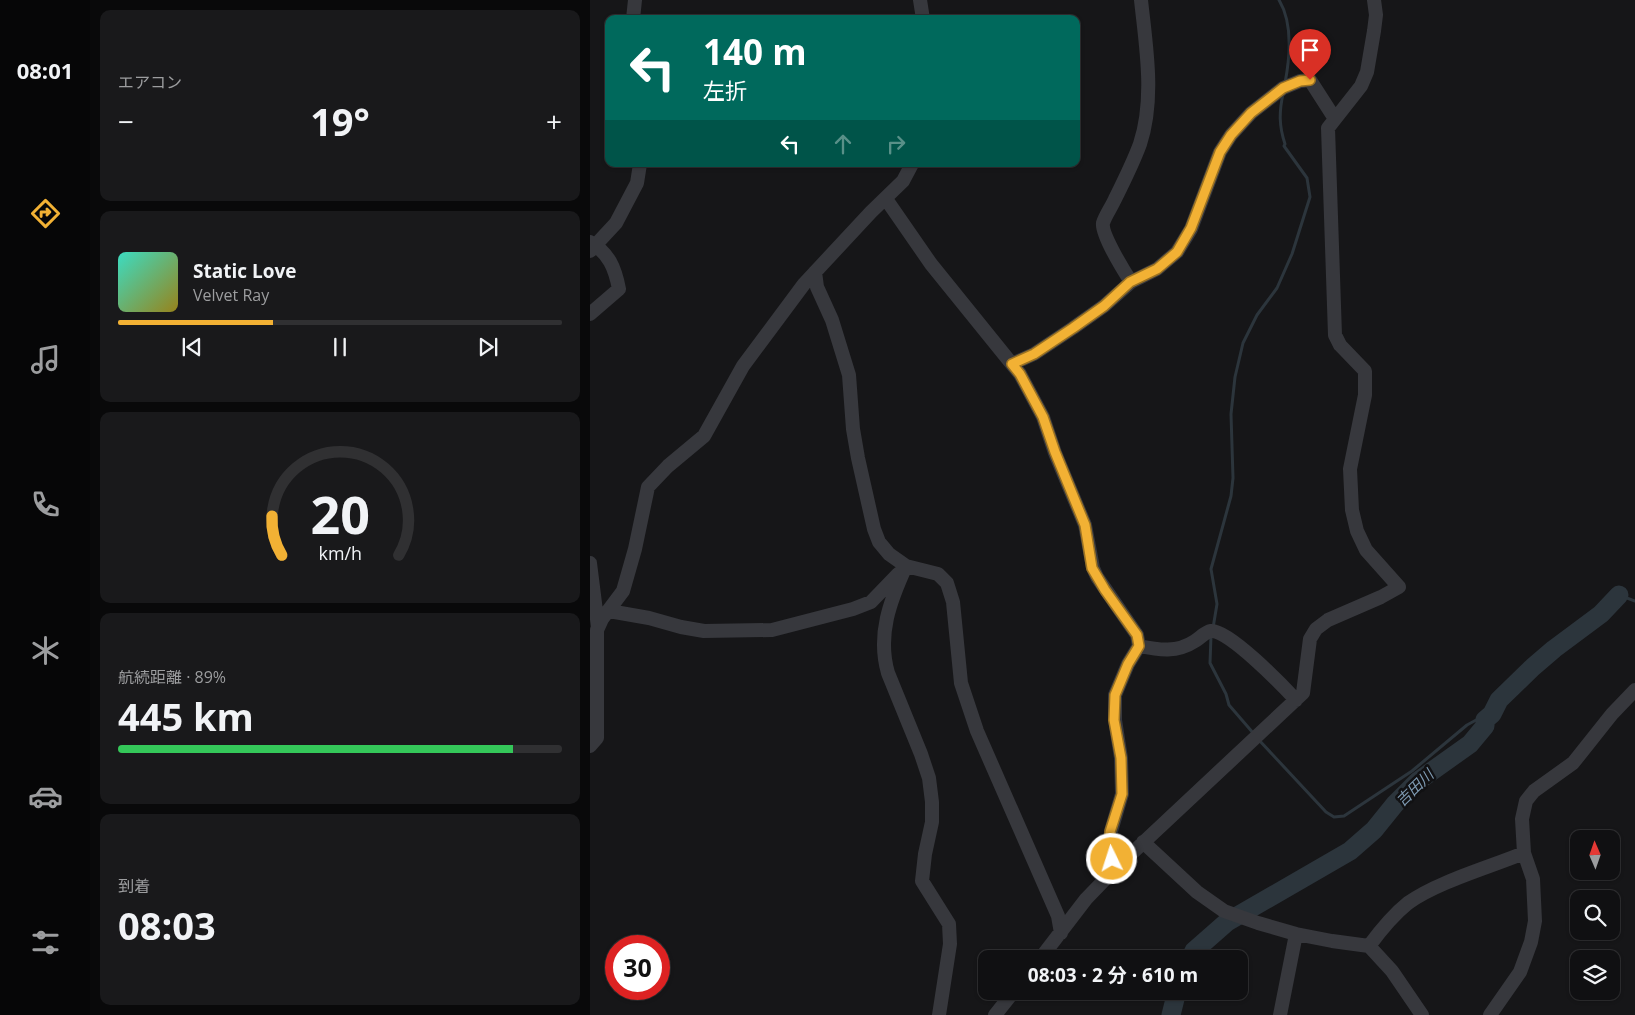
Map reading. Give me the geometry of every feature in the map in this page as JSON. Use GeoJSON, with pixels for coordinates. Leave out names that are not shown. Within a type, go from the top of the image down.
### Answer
{"type":"FeatureCollection","features":[{"type":"Feature","properties":{"kind":"street"},"geometry":{"type":"LineString","coordinates":[[633,15],[635,0]]}},
{"type":"Feature","properties":{"kind":"street"},"geometry":{"type":"LineString","coordinates":[[920,0],[922,15]]}},
{"type":"Feature","properties":{"kind":"street"},"geometry":{"type":"LineString","coordinates":[[1130,282],[1105,234],[1103,224],[1129,172],[1140,142],[1148,109],[1147,64],[1141,0]]}},
{"type":"Feature","properties":{"kind":"street"},"geometry":{"type":"LineString","coordinates":[[1047,950],[1086,899],[1114,870],[1302,693],[1310,640],[1316,628],[1328,620],[1399,587],[1366,550],[1357,531],[1352,510],[1350,469],[1364,395],[1365,371],[1340,345],[1335,335],[1328,128],[1361,86],[1367,72],[1376,16],[1374,0]]}},
{"type":"Feature","properties":{"kind":"street"},"geometry":{"type":"LineString","coordinates":[[1012,364],[1034,354],[1073,328],[1104,306],[1130,282],[1157,269],[1177,252],[1191,228],[1220,152],[1231,135],[1251,113],[1283,88],[1300,81],[1310,80],[1335,119]]}},
{"type":"Feature","properties":{"kind":"street"},"geometry":{"type":"LineString","coordinates":[[590,314],[619,289],[615,269],[609,260],[592,246],[616,223],[637,183],[640,167]]}},
{"type":"Feature","properties":{"kind":"street"},"geometry":{"type":"LineString","coordinates":[[598,627],[623,591],[635,548],[648,488],[668,466],[704,436],[743,366],[804,284],[871,212],[903,181],[910,167]]}},
{"type":"Feature","properties":{"kind":"street"},"geometry":{"type":"LineString","coordinates":[[886,199],[931,264],[1020,374],[1043,417],[1055,452],[1085,525],[1092,568],[1137,635],[1139,646],[1128,664],[1115,695],[1114,720],[1121,758],[1122,794],[1110,832],[1110,849],[1114,870]]}},
{"type":"Feature","properties":{"kind":"street"},"geometry":{"type":"LineString","coordinates":[[815,272],[816,287],[832,320],[849,375],[856,449],[874,529],[879,542],[888,554],[906,566],[938,574],[947,583],[953,602],[962,683],[977,730],[1058,916],[1061,933]]}},
{"type":"Feature","properties":{"kind":"street"},"geometry":{"type":"LineString","coordinates":[[590,563],[598,627],[597,738],[590,746]]}},
{"type":"Feature","properties":{"kind":"street"},"geometry":{"type":"LineString","coordinates":[[609,611],[704,631],[772,630],[853,609],[871,602],[906,566]]}},
{"type":"Feature","properties":{"kind":"street"},"geometry":{"type":"LineString","coordinates":[[906,566],[894,591],[883,633],[884,660],[929,778],[932,822],[925,854],[922,881],[949,924],[950,944],[939,1015]]}},
{"type":"Feature","properties":{"kind":"street"},"geometry":{"type":"LineString","coordinates":[[1139,646],[1160,651],[1177,649],[1193,642],[1208,631],[1217,631],[1268,670],[1296,700]]}},
{"type":"Feature","properties":{"kind":"street"},"geometry":{"type":"LineString","coordinates":[[1490,1015],[1520,972],[1532,942],[1535,922],[1533,880],[1524,853],[1522,819],[1526,801],[1534,791],[1573,762],[1612,714],[1635,690]]}},
{"type":"Feature","properties":{"kind":"street"},"geometry":{"type":"LineString","coordinates":[[1143,842],[1197,892],[1224,911],[1296,934],[1369,946],[1392,970],[1422,1015]]}},
{"type":"Feature","properties":{"kind":"street"},"geometry":{"type":"LineString","coordinates":[[1369,946],[1380,931],[1408,904],[1438,887],[1524,853]]}},
{"type":"Feature","properties":{"kind":"street"},"geometry":{"type":"LineString","coordinates":[[1280,1015],[1296,934]]}},
{"type":"Feature","properties":{"kind":"street"},"geometry":{"type":"LineString","coordinates":[[995,1015],[1007,1000]]}},
{"type":"Feature","properties":{"kind":"waterway"},"geometry":{"type":"LineString","coordinates":[[1279,0],[1287,19],[1289,40],[1285,83]]}},
{"type":"Feature","properties":{"kind":"waterway"},"geometry":{"type":"LineString","coordinates":[[1213,628],[1217,604],[1211,569],[1231,496],[1233,478],[1231,414],[1235,377],[1243,343],[1257,315],[1277,288],[1292,254],[1310,197],[1307,178],[1284,146],[1280,119],[1283,94]]}},
{"type":"Feature","properties":{"kind":"waterway"},"geometry":{"type":"LineString","coordinates":[[1619,595],[1635,601]]}},
{"type":"Feature","properties":{"kind":"waterway","name":"吉田川"},"geometry":{"type":"LineString","coordinates":[[1195,950],[1227,922],[1350,851],[1374,830],[1395,804],[1418,781],[1470,744],[1485,726],[1485,720],[1492,714],[1499,700],[1533,667],[1601,614],[1619,595]]}},
{"type":"Feature","properties":{"kind":"waterway"},"geometry":{"type":"LineString","coordinates":[[1211,636],[1210,663],[1226,694],[1229,705],[1254,734]]}},
{"type":"Feature","properties":{"kind":"waterway"},"geometry":{"type":"LineString","coordinates":[[1258,739],[1326,812],[1334,817],[1344,816],[1412,771],[1467,725],[1478,719],[1485,720]]}},
{"type":"Feature","properties":{"kind":"waterway","name":"吉田川"},"geometry":{"type":"LineString","coordinates":[[1171,1015],[1175,1000]]}},
{"type":"Feature","properties":{"kind":"route"},"geometry":{"type":"LineString","coordinates":[[1112,859],[1110,832],[1122,794],[1121,758],[1114,720],[1115,695],[1128,664],[1139,646],[1137,635],[1092,568],[1085,525],[1055,452],[1043,417],[1020,374],[1012,364],[1034,354],[1040,348],[1073,328],[1104,306],[1130,282],[1157,269],[1177,252],[1191,228],[1220,152],[1231,135],[1251,113],[1283,88],[1300,81],[1310,80]]}}]}
